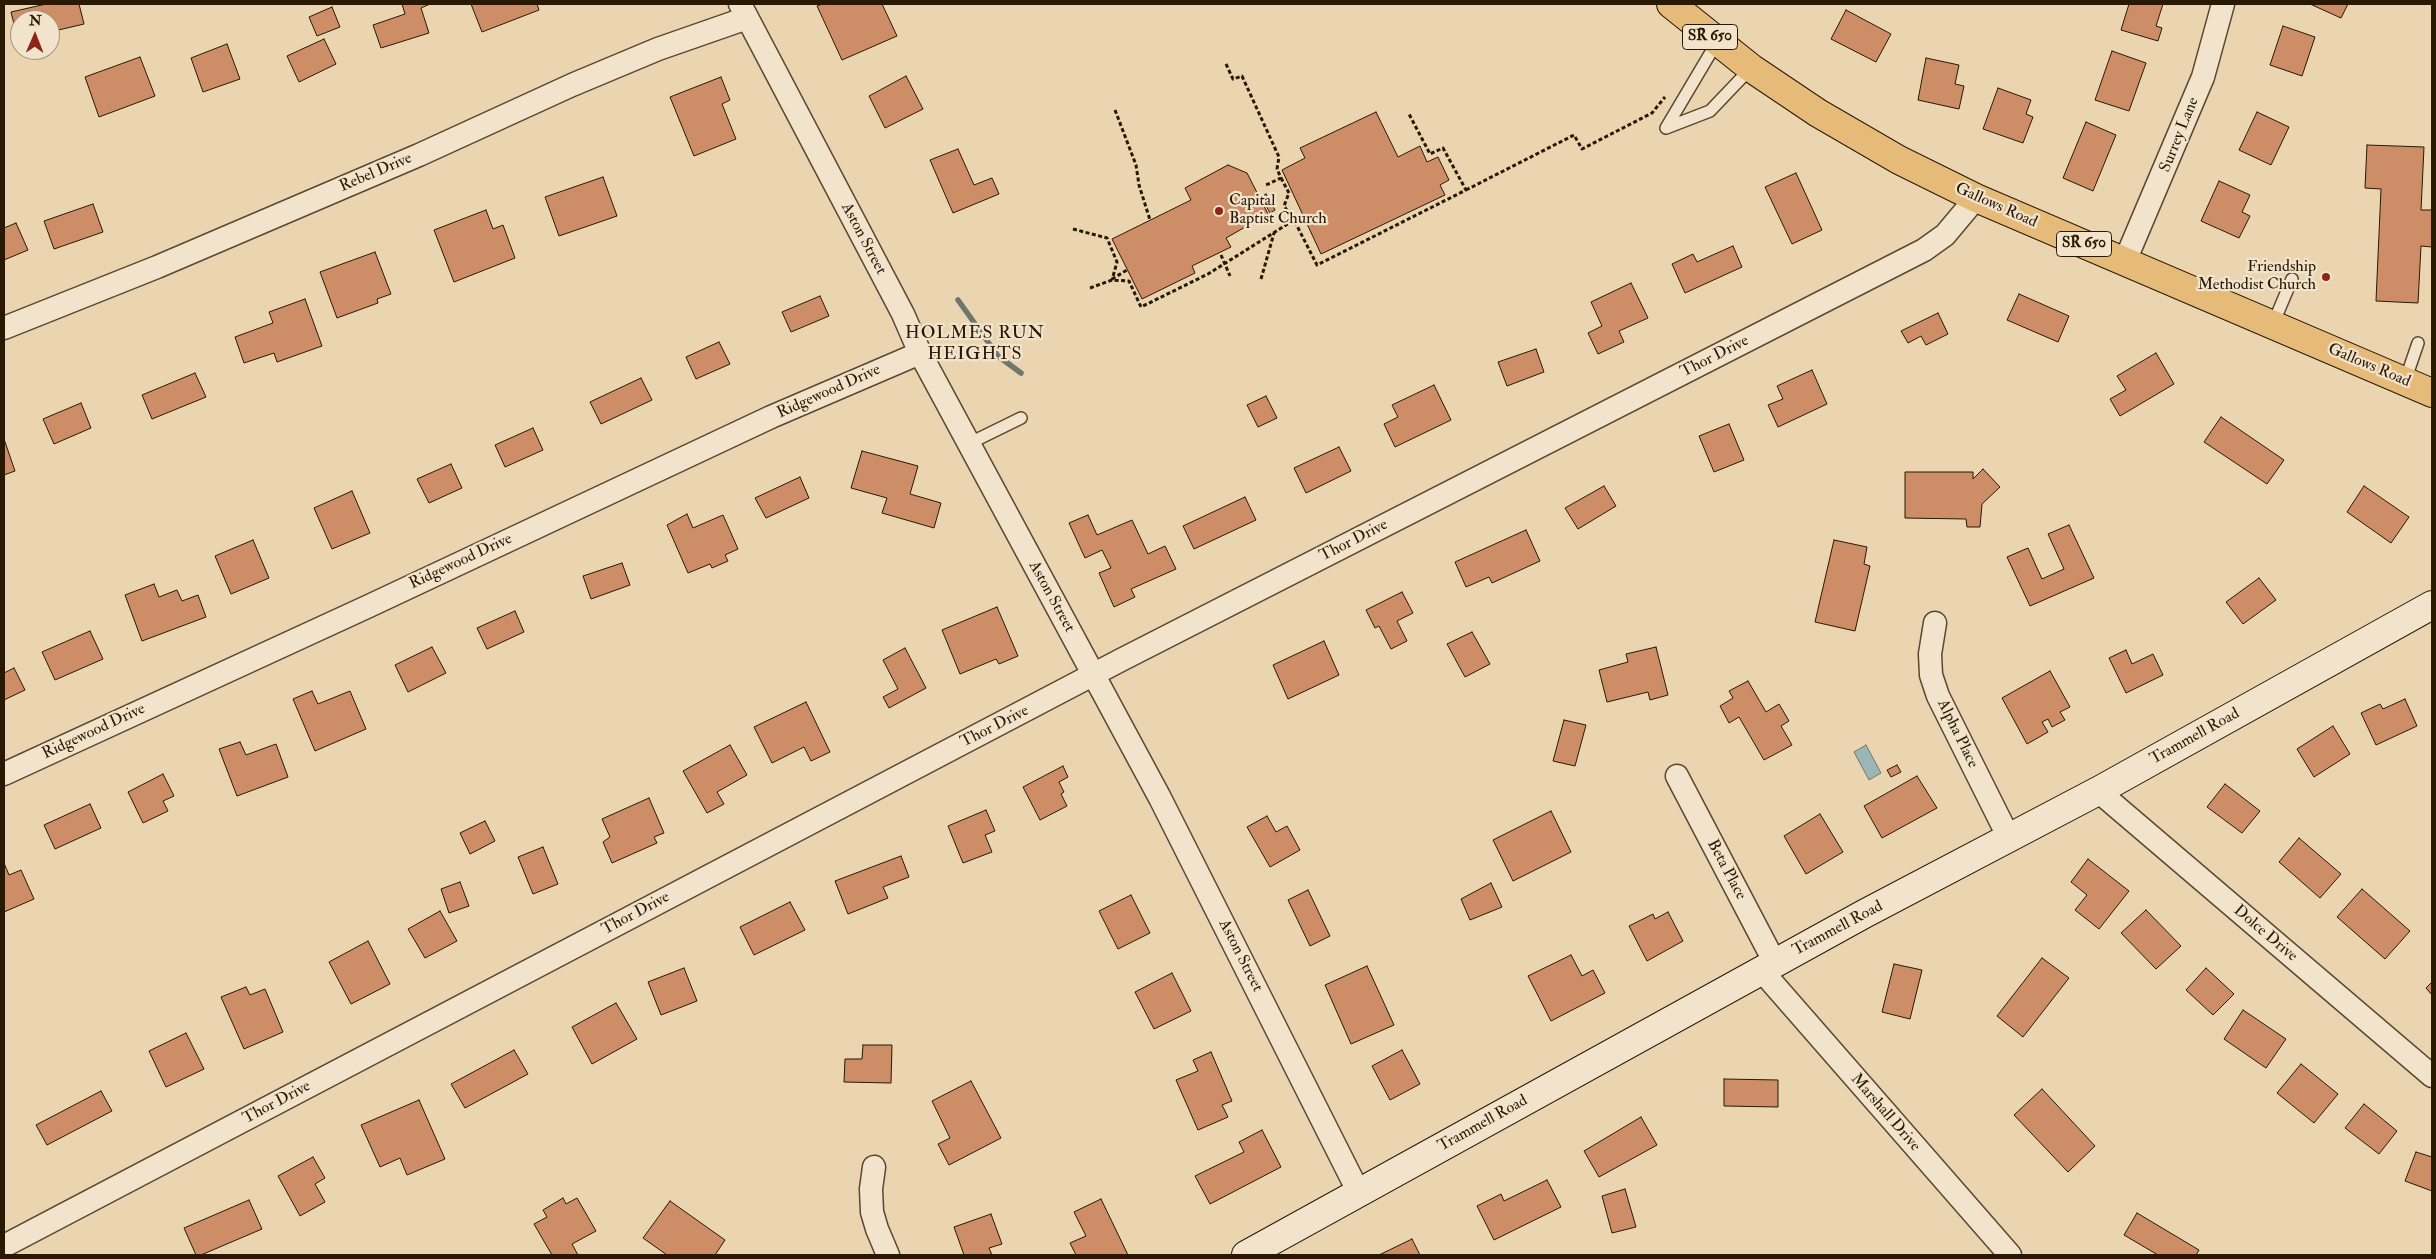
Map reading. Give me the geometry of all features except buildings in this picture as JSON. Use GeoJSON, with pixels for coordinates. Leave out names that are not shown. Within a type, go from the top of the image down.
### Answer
{"type":"FeatureCollection","features":[{"type":"Feature","properties":{"kind":"main road","name":"Gallows Road"},"geometry":{"type":"LineString","coordinates":[[1671,4],[1751,68],[1826,118],[1899,160],[1976,198],[2432,393]]}},
{"type":"Feature","properties":{"kind":"street","name":"Surrey Lane"},"geometry":{"type":"LineString","coordinates":[[2125,262],[2203,77],[2223,4]]}},
{"type":"Feature","properties":{"kind":"street","name":"Rebel Drive"},"geometry":{"type":"LineString","coordinates":[[4,328],[157,267],[744,11]]}},
{"type":"Feature","properties":{"kind":"street","name":"Aston Street"},"geometry":{"type":"LineString","coordinates":[[744,11],[903,314],[920,353],[1160,798],[1359,1193]]}},
{"type":"Feature","properties":{"kind":"street","name":"Thor Drive"},"geometry":{"type":"LineString","coordinates":[[4,1246],[1094,675],[1924,250],[1945,235],[1976,198]]}},
{"type":"Feature","properties":{"kind":"street","name":"Ridgewood Drive"},"geometry":{"type":"LineString","coordinates":[[4,774],[771,418],[920,353]]}},
{"type":"Feature","properties":{"kind":"street","name":"Trammell Road"},"geometry":{"type":"LineString","coordinates":[[1246,1255],[1768,967],[2098,791],[2432,606]]}},
{"type":"Feature","properties":{"kind":"street","name":"Alpha Place"},"geometry":{"type":"LineString","coordinates":[[1935,623],[1930,654],[1932,675],[1938,696],[2009,838]]}},
{"type":"Feature","properties":{"kind":"street","name":"Beta Place"},"geometry":{"type":"LineString","coordinates":[[1677,776],[1768,967]]}},
{"type":"Feature","properties":{"kind":"street","name":"Dolce Drive"},"geometry":{"type":"LineString","coordinates":[[2098,791],[2432,1076]]}},
{"type":"Feature","properties":{"kind":"street","name":"Marshall Drive"},"geometry":{"type":"LineString","coordinates":[[1768,967],[2010,1255]]}},
{"type":"Feature","properties":{"kind":"street"},"geometry":{"type":"LineString","coordinates":[[874,1168],[871,1189],[872,1212],[888,1255]]}},
{"type":"Feature","properties":{"kind":"lane"},"geometry":{"type":"LineString","coordinates":[[1717,42],[1666,128],[1710,111],[1751,68]]}},
{"type":"Feature","properties":{"kind":"lane"},"geometry":{"type":"LineString","coordinates":[[2273,324],[2292,279]]}},
{"type":"Feature","properties":{"kind":"lane"},"geometry":{"type":"LineString","coordinates":[[2405,381],[2418,343]]}},
{"type":"Feature","properties":{"kind":"lane"},"geometry":{"type":"LineString","coordinates":[[970,444],[1021,418]]}},
{"type":"Feature","properties":{"kind":"path"},"geometry":{"type":"LineString","coordinates":[[1226,64],[1233,79],[1242,76],[1279,157],[1277,169],[1289,193],[1284,206],[1294,220],[1317,265],[1574,135],[1582,149],[1652,113],[1668,92]]}},
{"type":"Feature","properties":{"kind":"path"},"geometry":{"type":"LineString","coordinates":[[1115,110],[1136,165],[1139,185],[1150,220]]}},
{"type":"Feature","properties":{"kind":"path"},"geometry":{"type":"LineString","coordinates":[[1409,114],[1430,154],[1443,148],[1466,190]]}},
{"type":"Feature","properties":{"kind":"path"},"geometry":{"type":"LineString","coordinates":[[1264,186],[1281,178]]}},
{"type":"Feature","properties":{"kind":"path"},"geometry":{"type":"LineString","coordinates":[[1112,280],[1129,281],[1141,307],[1225,263],[1294,220]]}},
{"type":"Feature","properties":{"kind":"path"},"geometry":{"type":"LineString","coordinates":[[1073,229],[1107,238],[1117,262],[1112,280]]}},
{"type":"Feature","properties":{"kind":"path"},"geometry":{"type":"LineString","coordinates":[[1261,279],[1274,232]]}},
{"type":"Feature","properties":{"kind":"path"},"geometry":{"type":"LineString","coordinates":[[1221,255],[1230,276]]}},
{"type":"Feature","properties":{"kind":"path"},"geometry":{"type":"LineString","coordinates":[[1090,288],[1112,280],[1128,270]]}},
{"type":"Feature","properties":{"kind":"water"},"geometry":{"type":"Polygon","coordinates":[[[1866,745],[1881,773],[1869,780],[1854,752],[1866,745]]]}},
{"type":"Feature","properties":{"kind":"waterway"},"geometry":{"type":"LineString","coordinates":[[958,300],[998,356],[1021,373]]}},
{"type":"Feature","properties":{"kind":"place","name":"Capital Baptist Church"},"geometry":{"type":"Point","coordinates":[1219,211]}},
{"type":"Feature","properties":{"kind":"place","name":"Friendship Methodist Church"},"geometry":{"type":"Point","coordinates":[2326,277]}},
{"type":"Feature","properties":{"kind":"district","name":"HOLMES RUN HEIGHTS"},"geometry":{"type":"Point","coordinates":[975,344]}}]}
